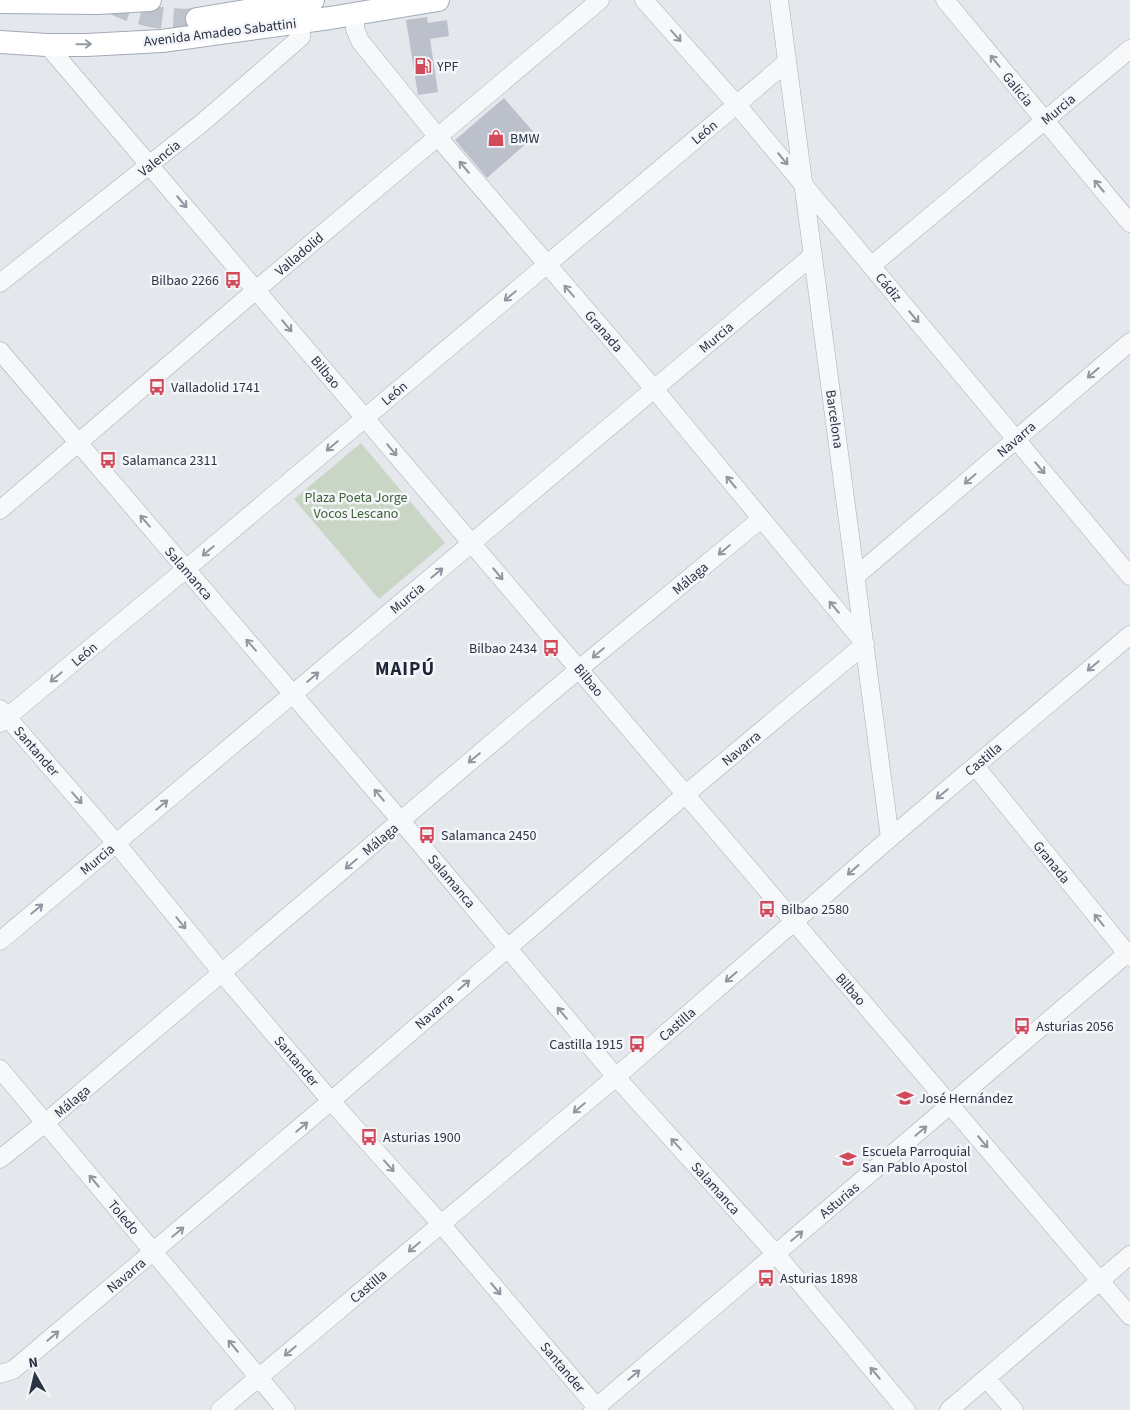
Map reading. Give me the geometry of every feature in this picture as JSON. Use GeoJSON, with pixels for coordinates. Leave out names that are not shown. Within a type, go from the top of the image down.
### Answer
{"type":"FeatureCollection","features":[{"type":"Feature","properties":{"kind":"main road"},"geometry":{"type":"LineString","coordinates":[[0,2],[97,3],[150,0]]}},
{"type":"Feature","properties":{"kind":"main road"},"geometry":{"type":"LineString","coordinates":[[197,19],[313,0]]}},
{"type":"Feature","properties":{"kind":"main road","name":"Avenida Amadeo Sabattini"},"geometry":{"type":"LineString","coordinates":[[0,42],[47,45],[162,41],[301,22],[438,0]]}},
{"type":"Feature","properties":{"kind":"street","name":"Valladolid"},"geometry":{"type":"LineString","coordinates":[[0,510],[437,136],[600,0]]}},
{"type":"Feature","properties":{"kind":"street","name":"Cádiz"},"geometry":{"type":"LineString","coordinates":[[644,0],[737,105],[1130,576]]}},
{"type":"Feature","properties":{"kind":"street","name":"Barcelona"},"geometry":{"type":"LineString","coordinates":[[779,0],[890,838]]}},
{"type":"Feature","properties":{"kind":"street","name":"Galicia"},"geometry":{"type":"LineString","coordinates":[[945,0],[1130,223]]}},
{"type":"Feature","properties":{"kind":"street","name":"Granada"},"geometry":{"type":"LineString","coordinates":[[354,14],[355,29],[360,41],[437,136],[655,390],[865,644]]}},
{"type":"Feature","properties":{"kind":"street","name":"Valencia"},"geometry":{"type":"LineString","coordinates":[[0,283],[202,123],[301,37],[301,22]]}},
{"type":"Feature","properties":{"kind":"street","name":"Bilbao"},"geometry":{"type":"LineString","coordinates":[[47,45],[1130,1316]]}},
{"type":"Feature","properties":{"kind":"street","name":"Murcia"},"geometry":{"type":"LineString","coordinates":[[872,266],[1130,49]]}},
{"type":"Feature","properties":{"kind":"street","name":"León"},"geometry":{"type":"LineString","coordinates":[[2,716],[186,569],[787,62]]}},
{"type":"Feature","properties":{"kind":"street","name":"Murcia"},"geometry":{"type":"LineString","coordinates":[[0,941],[813,255]]}},
{"type":"Feature","properties":{"kind":"street","name":"Navarra"},"geometry":{"type":"LineString","coordinates":[[856,576],[1130,342]]}},
{"type":"Feature","properties":{"kind":"street","name":"Salamanca"},"geometry":{"type":"LineString","coordinates":[[0,351],[402,821],[616,1077],[776,1254],[906,1410]]}},
{"type":"Feature","properties":{"kind":"street","name":"Málaga"},"geometry":{"type":"LineString","coordinates":[[0,1159],[45,1124],[579,669],[761,519]]}},
{"type":"Feature","properties":{"kind":"street","name":"Castilla"},"geometry":{"type":"LineString","coordinates":[[220,1410],[616,1077],[890,838],[1130,634]]}},
{"type":"Feature","properties":{"kind":"street","name":"Navarra"},"geometry":{"type":"LineString","coordinates":[[0,1374],[13,1370],[154,1252],[332,1101],[507,947],[865,644]]}},
{"type":"Feature","properties":{"kind":"street","name":"Santander"},"geometry":{"type":"LineString","coordinates":[[2,716],[116,843],[222,973],[441,1224],[596,1409]]}},
{"type":"Feature","properties":{"kind":"street","name":"Granada"},"geometry":{"type":"LineString","coordinates":[[975,766],[1129,954]]}},
{"type":"Feature","properties":{"kind":"street","name":"Asturias"},"geometry":{"type":"LineString","coordinates":[[596,1409],[1129,954]]}},
{"type":"Feature","properties":{"kind":"street","name":"Toledo"},"geometry":{"type":"LineString","coordinates":[[0,1069],[286,1410]]}},
{"type":"Feature","properties":{"kind":"street"},"geometry":{"type":"LineString","coordinates":[[949,1410],[1130,1256]]}},
{"type":"Feature","properties":{"kind":"street"},"geometry":{"type":"LineString","coordinates":[[986,1378],[1014,1410]]}},
{"type":"Feature","properties":{"kind":"green space","name":"Plaza Poeta Jorge Vocos Lescano"},"geometry":{"type":"Polygon","coordinates":[[[361,443],[445,543],[379,599],[294,499],[361,443]]]}},
{"type":"Feature","properties":{"kind":"building","name":"YPF"},"geometry":{"type":"Polygon","coordinates":[[[427,17],[428,23],[447,20],[449,36],[430,39],[438,92],[418,95],[406,20],[427,17]]]}},
{"type":"Feature","properties":{"kind":"building","name":"BMW"},"geometry":{"type":"Polygon","coordinates":[[[504,98],[536,135],[487,178],[455,140],[504,98]]]}},
{"type":"Feature","properties":{"kind":"tunnel"},"geometry":{"type":"LineString","coordinates":[[110,2],[130,11],[152,16],[186,20],[197,19]]}},
{"type":"Feature","properties":{"kind":"place","name":"YPF"},"geometry":{"type":"Point","coordinates":[423,66]}},
{"type":"Feature","properties":{"kind":"place","name":"BMW"},"geometry":{"type":"Point","coordinates":[496,138]}},
{"type":"Feature","properties":{"kind":"place","name":"Bilbao 2266"},"geometry":{"type":"Point","coordinates":[233,280]}},
{"type":"Feature","properties":{"kind":"place","name":"Valladolid 1741"},"geometry":{"type":"Point","coordinates":[157,387]}},
{"type":"Feature","properties":{"kind":"place","name":"Salamanca 2311"},"geometry":{"type":"Point","coordinates":[108,460]}},
{"type":"Feature","properties":{"kind":"place","name":"Bilbao 2434"},"geometry":{"type":"Point","coordinates":[551,648]}},
{"type":"Feature","properties":{"kind":"place","name":"Salamanca 2450"},"geometry":{"type":"Point","coordinates":[427,835]}},
{"type":"Feature","properties":{"kind":"place","name":"Bilbao 2580"},"geometry":{"type":"Point","coordinates":[767,909]}},
{"type":"Feature","properties":{"kind":"place","name":"Asturias 2056"},"geometry":{"type":"Point","coordinates":[1022,1026]}},
{"type":"Feature","properties":{"kind":"place","name":"Castilla 1915"},"geometry":{"type":"Point","coordinates":[637,1044]}},
{"type":"Feature","properties":{"kind":"place","name":"José Hernández"},"geometry":{"type":"Point","coordinates":[905,1098]}},
{"type":"Feature","properties":{"kind":"place","name":"Asturias 1900"},"geometry":{"type":"Point","coordinates":[369,1137]}},
{"type":"Feature","properties":{"kind":"place","name":"Escuela Parroquial San Pablo Apostol"},"geometry":{"type":"Point","coordinates":[848,1159]}},
{"type":"Feature","properties":{"kind":"place","name":"Asturias 1898"},"geometry":{"type":"Point","coordinates":[766,1278]}},
{"type":"Feature","properties":{"kind":"district","name":"MAIPÚ"},"geometry":{"type":"Point","coordinates":[405,668]}}]}
